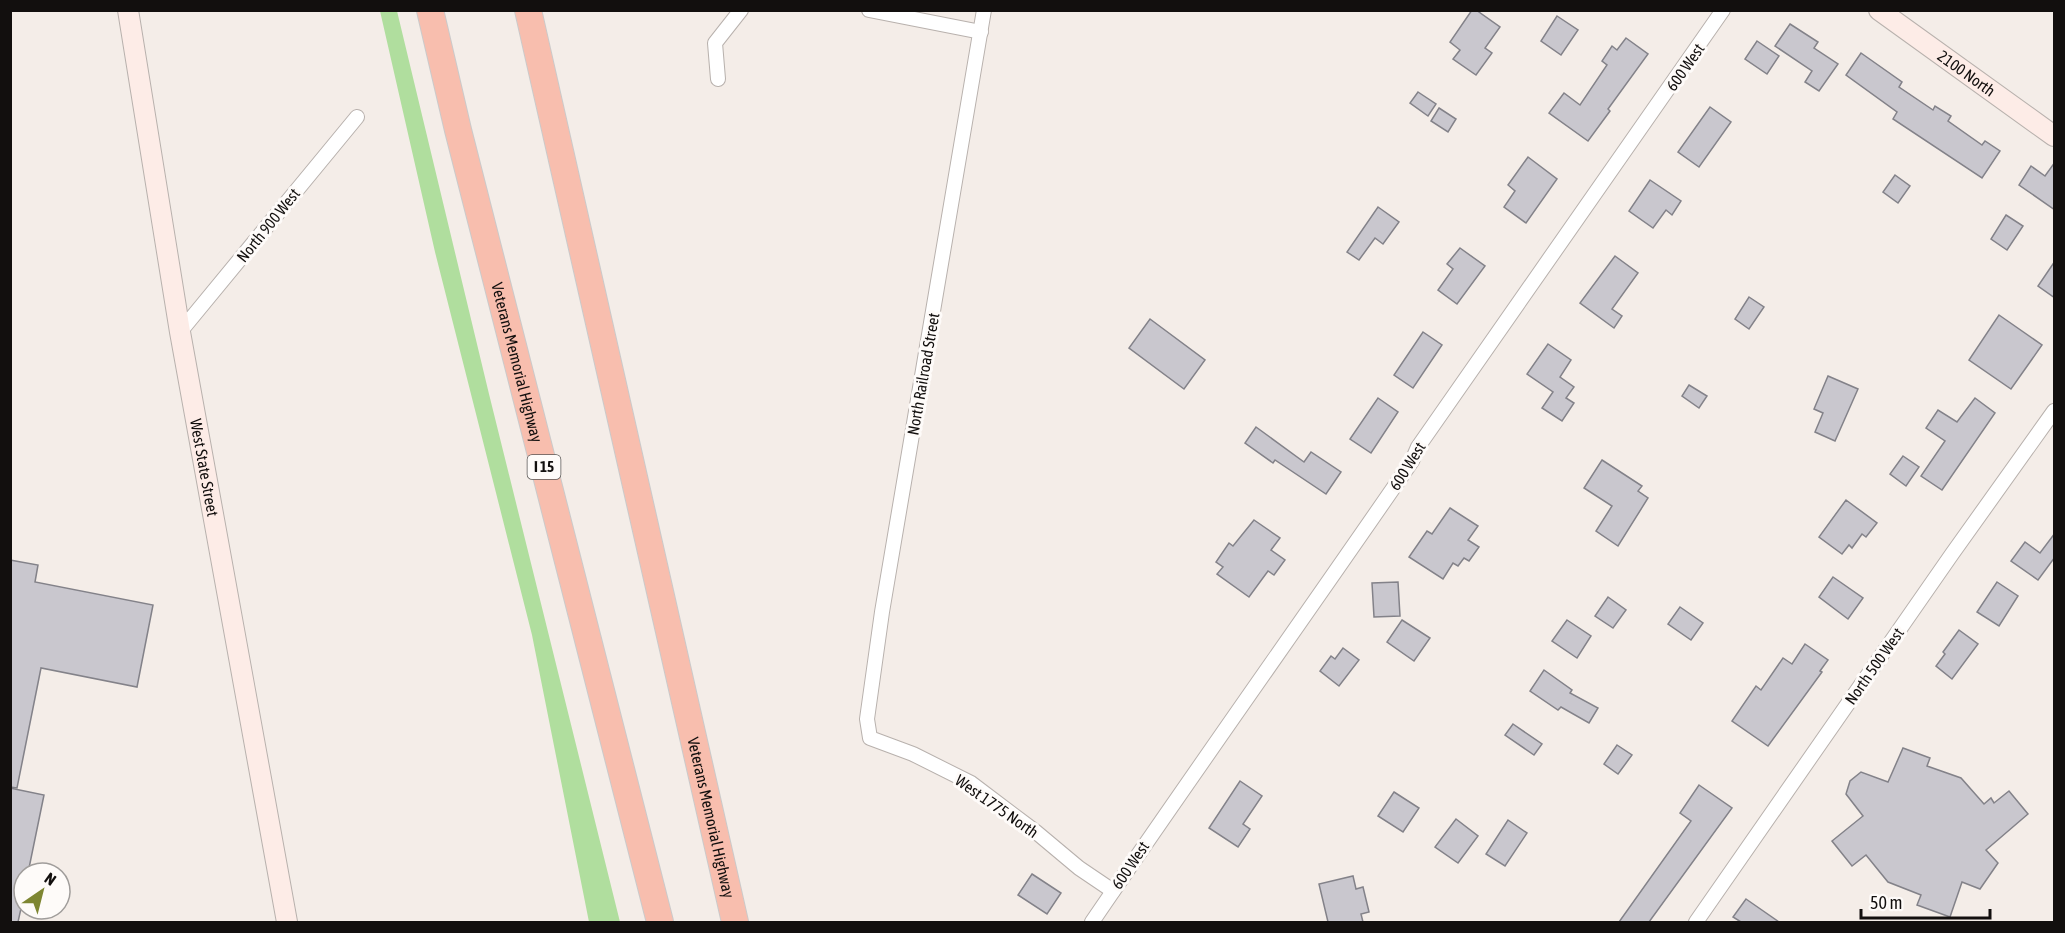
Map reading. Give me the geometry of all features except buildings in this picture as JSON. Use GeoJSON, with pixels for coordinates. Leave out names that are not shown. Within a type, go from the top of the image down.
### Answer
{"type":"FeatureCollection","features":[{"type":"Feature","properties":{"kind":"highway","name":"Veterans Memorial Highway"},"geometry":{"type":"LineString","coordinates":[[430,10],[461,142],[660,922]]}},
{"type":"Feature","properties":{"kind":"highway","name":"Veterans Memorial Highway"},"geometry":{"type":"LineString","coordinates":[[528,10],[735,922]]}},
{"type":"Feature","properties":{"kind":"main road","name":"West State Street"},"geometry":{"type":"LineString","coordinates":[[128,10],[180,332],[287,922]]}},
{"type":"Feature","properties":{"kind":"main road","name":"2100 North"},"geometry":{"type":"LineString","coordinates":[[1879,10],[2055,136]]}},
{"type":"Feature","properties":{"kind":"street"},"geometry":{"type":"LineString","coordinates":[[718,79],[715,43],[741,10]]}},
{"type":"Feature","properties":{"kind":"street"},"geometry":{"type":"LineString","coordinates":[[869,10],[981,32]]}},
{"type":"Feature","properties":{"kind":"street","name":"North Railroad Street"},"geometry":{"type":"LineString","coordinates":[[870,738],[867,719],[882,612],[984,10]]}},
{"type":"Feature","properties":{"kind":"street","name":"600 West"},"geometry":{"type":"LineString","coordinates":[[1092,922],[1412,461],[1418,447],[1723,10]]}},
{"type":"Feature","properties":{"kind":"street","name":"North 900 West"},"geometry":{"type":"LineString","coordinates":[[180,332],[357,117]]}},
{"type":"Feature","properties":{"kind":"street","name":"North 500 West"},"geometry":{"type":"LineString","coordinates":[[1696,922],[1952,554],[2055,411]]}},
{"type":"Feature","properties":{"kind":"street","name":"West 1775 North"},"geometry":{"type":"LineString","coordinates":[[870,738],[913,754],[971,783],[1079,868],[1113,891]]}},
{"type":"Feature","properties":{"kind":"green space"},"geometry":{"type":"Polygon","coordinates":[[[380,11],[397,11],[620,922],[589,922],[532,635],[435,252],[380,11]]]}}]}
